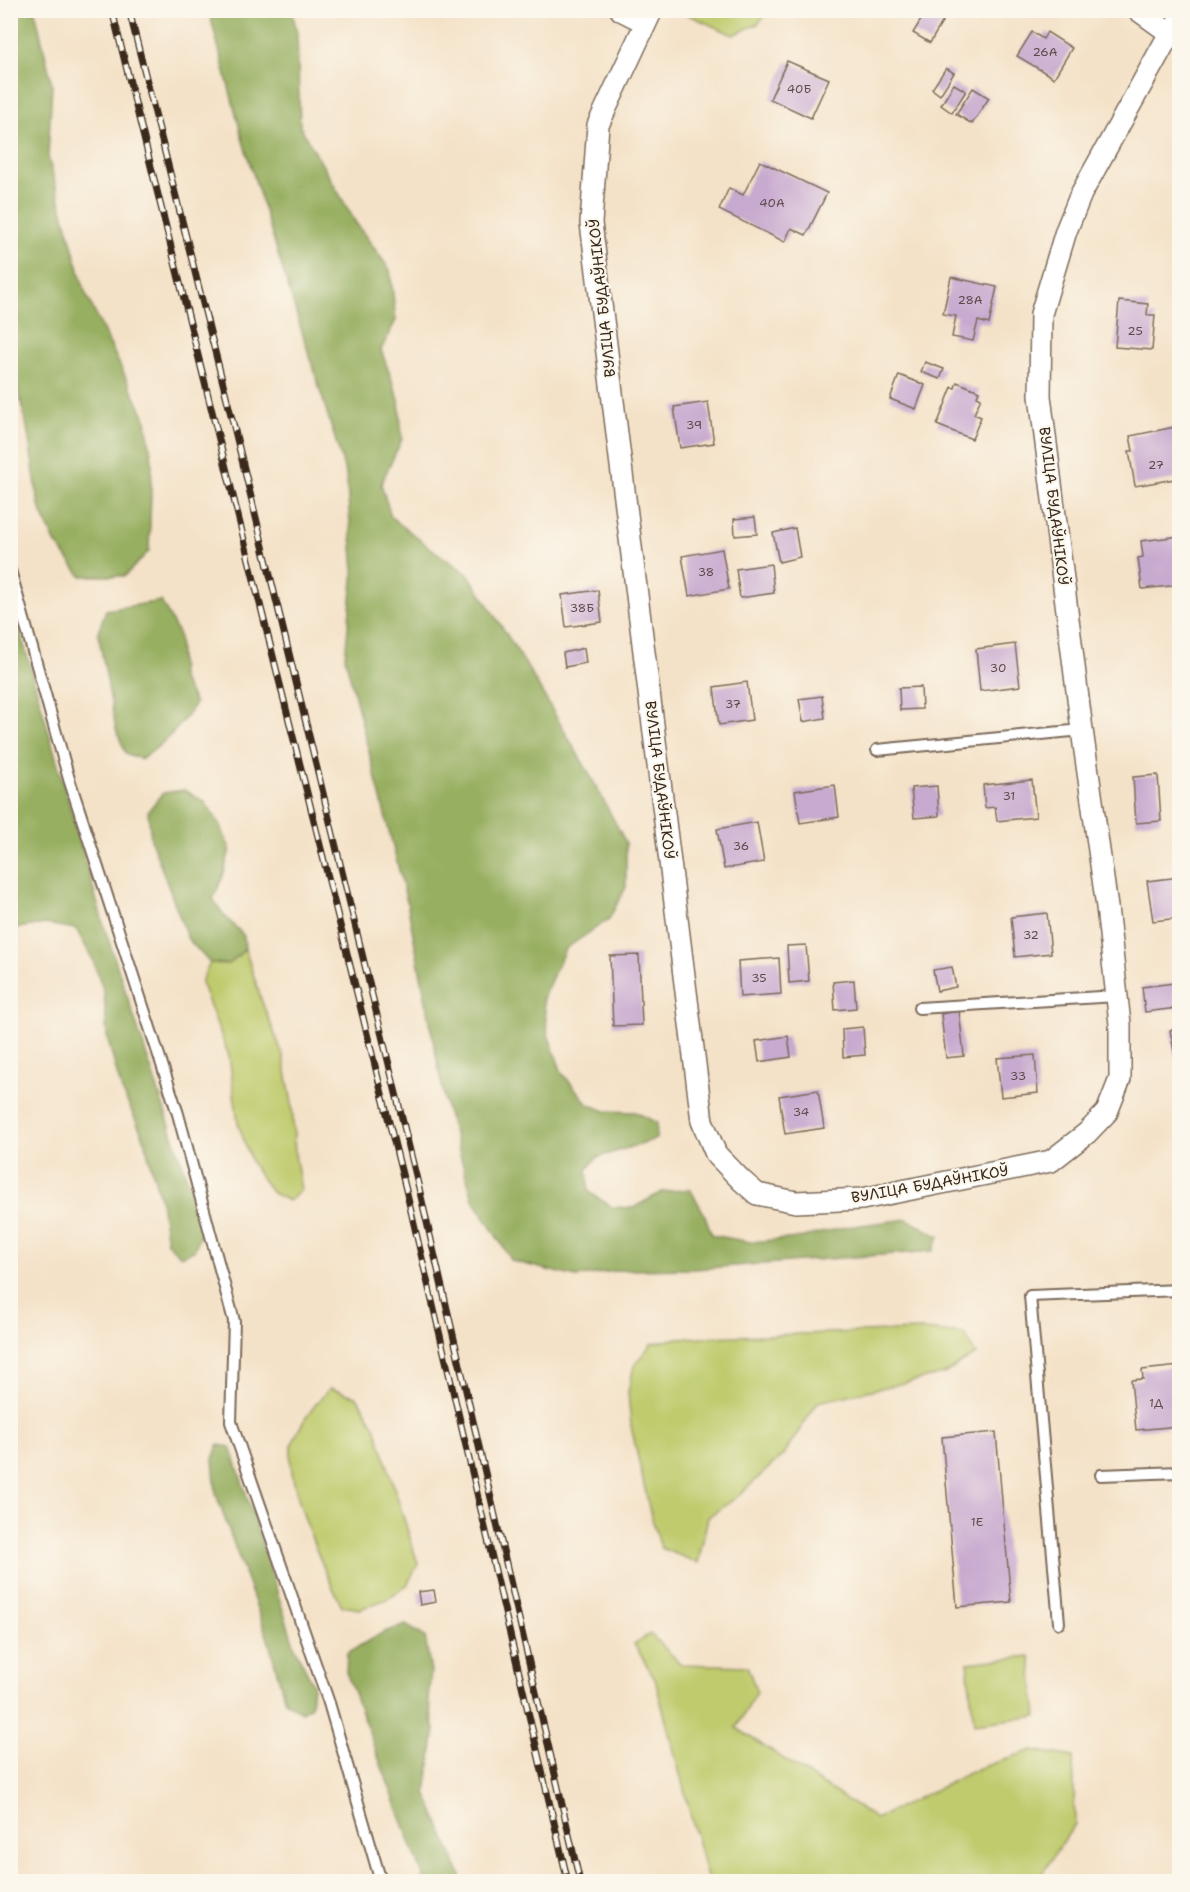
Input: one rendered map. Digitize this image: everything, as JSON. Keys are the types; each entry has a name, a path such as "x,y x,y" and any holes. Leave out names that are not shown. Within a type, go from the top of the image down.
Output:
{"street":[{"path":"621,10 648,16"},
{"name":"ВУЛІЦА БУДАЎНІКОЎ","path":"648,16 598,125 591,223 702,1121 716,1154 756,1194 796,1202 862,1199 1051,1161 1087,1134 1107,1112 1120,1079 1120,1024 1107,907 1040,396 1041,314 1066,231 1082,194 1174,26 1138,10"}],"lane":[{"path":"10,570 69,779 178,1114 234,1321 231,1422 329,1703 381,1881"},
{"path":"877,750 1082,730"},
{"path":"920,1008 1117,996"},
{"path":"1059,1623 1030,1296 1179,1290"},
{"path":"1101,1475 1179,1472"}],"green space":[{"path":"688,10 769,11 758,24 733,35 686,14"},
{"path":"10,11 35,11 52,84 48,157 85,292 146,420 152,461 149,551 125,576 81,576 55,542 39,506 27,427 11,361"},
{"path":"209,11 292,11 297,33 300,126 356,223 390,270 396,320 381,350 399,400 402,439 381,484 391,517 469,575 526,665 590,775 626,843 626,887 609,919 565,949 543,998 548,1034 562,1073 588,1104 605,1111 636,1112 657,1123 656,1139 596,1158 587,1170 589,1192 612,1207 633,1208 662,1192 690,1189 704,1213 712,1235 750,1242 799,1238 846,1227 907,1219 939,1236 933,1251 694,1269 622,1270 576,1277 512,1261 473,1199 446,1107 407,902 345,657 354,571 346,474 243,141"},
{"path":"10,596 103,923 203,1227 194,1251 181,1256 167,1243 161,1202 143,1136 121,1088 107,1037 104,992 92,958 76,929 45,924 11,929"},
{"path":"161,601 179,635 181,678 195,703 172,734 142,759 126,754 116,729 98,632 106,610"},
{"path":"184,790 205,802 219,823 230,849 223,876 213,899 223,914 244,936 245,949 229,964 210,963 188,939 151,840 148,811 163,793"},
{"path":"245,949 262,1002 283,1055 292,1104 295,1154 301,1190 289,1201 271,1192 252,1164 238,1123 229,1056 201,982 210,963 229,964"},
{"path":"922,1330 964,1334 976,1354 944,1374 818,1402 784,1454 736,1498 708,1517 698,1563 661,1548 650,1512 631,1426 628,1392 634,1366 651,1344 678,1338"},
{"path":"330,1388 357,1397 375,1426 418,1564 407,1585 387,1599 360,1609 342,1606 307,1526 293,1479 292,1445 303,1422"},
{"path":"218,1445 231,1447 295,1648 313,1684 311,1706 301,1712 285,1701 268,1639 216,1494 213,1459"},
{"path":"406,1625 425,1637 431,1672 428,1699 435,1730 426,1793 463,1881 425,1881 346,1672 347,1653 384,1632"},
{"path":"650,1634 681,1664 747,1666 757,1692 736,1728 876,1819 977,1769 1032,1750 1073,1757 1075,1824 1037,1881 708,1881 655,1679 634,1644"},
{"path":"1030,1656 1037,1716 974,1724 967,1663"}],"building":[{"path":"927,10 942,10 947,14 930,43 913,33"},
{"path":"1032,32 1043,39 1047,32 1072,48 1054,78 1017,56"},
{"path":"787,61 829,79 811,118 770,99"},
{"path":"946,68 954,73 940,95 932,89"},
{"path":"954,84 966,91 952,113 941,105"},
{"path":"973,88 989,98 972,124 956,114"},
{"path":"760,161 827,193 806,235 791,228 785,242 719,210 729,188 743,195"},
{"path":"951,277 997,287 989,324 978,321 973,341 952,337 956,316 943,314"},
{"path":"1119,301 1148,304 1147,315 1155,315 1152,350 1115,347"},
{"path":"925,362 944,369 940,379 921,372"},
{"path":"899,375 925,385 916,409 890,399"},
{"path":"957,382 979,391 977,396 981,398 974,414 981,417 972,439 937,425 952,387 955,388"},
{"path":"708,402 714,443 680,448 674,407"},
{"path":"1175,427 1180,453 1180,478 1135,486 1129,451 1133,451 1130,436"},
{"path":"755,517 757,534 735,536 734,519"},
{"path":"795,528 800,557 779,562 773,533"},
{"path":"1180,536 1180,585 1142,589 1138,558 1143,557 1141,541"},
{"path":"722,549 729,589 689,596 682,556"},
{"path":"771,564 774,593 740,598 736,569"},
{"path":"598,590 602,622 566,627 562,595"},
{"path":"1015,644 1020,686 980,691 976,649"},
{"path":"584,648 586,663 565,667 563,653"},
{"path":"747,682 752,720 719,725 714,687"},
{"path":"921,687 922,709 900,710 899,688"},
{"path":"822,696 825,718 803,722 799,699"},
{"path":"1158,775 1161,821 1136,823 1133,777"},
{"path":"1032,780 1036,817 997,821 995,807 985,808 983,785"},
{"path":"835,785 839,817 800,823 795,791"},
{"path":"937,786 939,816 914,818 911,788"},
{"path":"757,822 764,862 724,869 717,829"},
{"path":"1180,877 1180,918 1153,921 1147,881"},
{"path":"1047,913 1051,953 1015,957 1011,917"},
{"path":"806,945 809,981 789,983 787,946"},
{"path":"639,955 642,1025 613,1026 610,956"},
{"path":"779,958 781,994 740,997 738,961"},
{"path":"952,967 956,987 937,991 933,970"},
{"path":"854,980 856,1008 835,1010 833,982"},
{"path":"1174,983 1177,1008 1145,1012 1142,987"},
{"path":"959,1011 964,1056 946,1058 941,1014"},
{"path":"863,1027 865,1055 843,1057 842,1029"},
{"path":"1180,1028 1180,1067 1177,1068 1170,1030"},
{"path":"788,1036 791,1057 759,1062 756,1041"},
{"path":"1035,1055 1038,1093 1001,1097 997,1058"},
{"path":"818,1090 824,1128 785,1134 779,1096"},
{"path":"1180,1366 1180,1426 1136,1430 1131,1380 1143,1379 1142,1370"},
{"path":"996,1432 1011,1602 957,1607 942,1437"},
{"path":"434,1590 436,1602 420,1605 418,1592"}],"railway":[{"path":"112,10 406,1190 568,1882"},
{"path":"129,10 234,427 419,1188 580,1882"}]}
